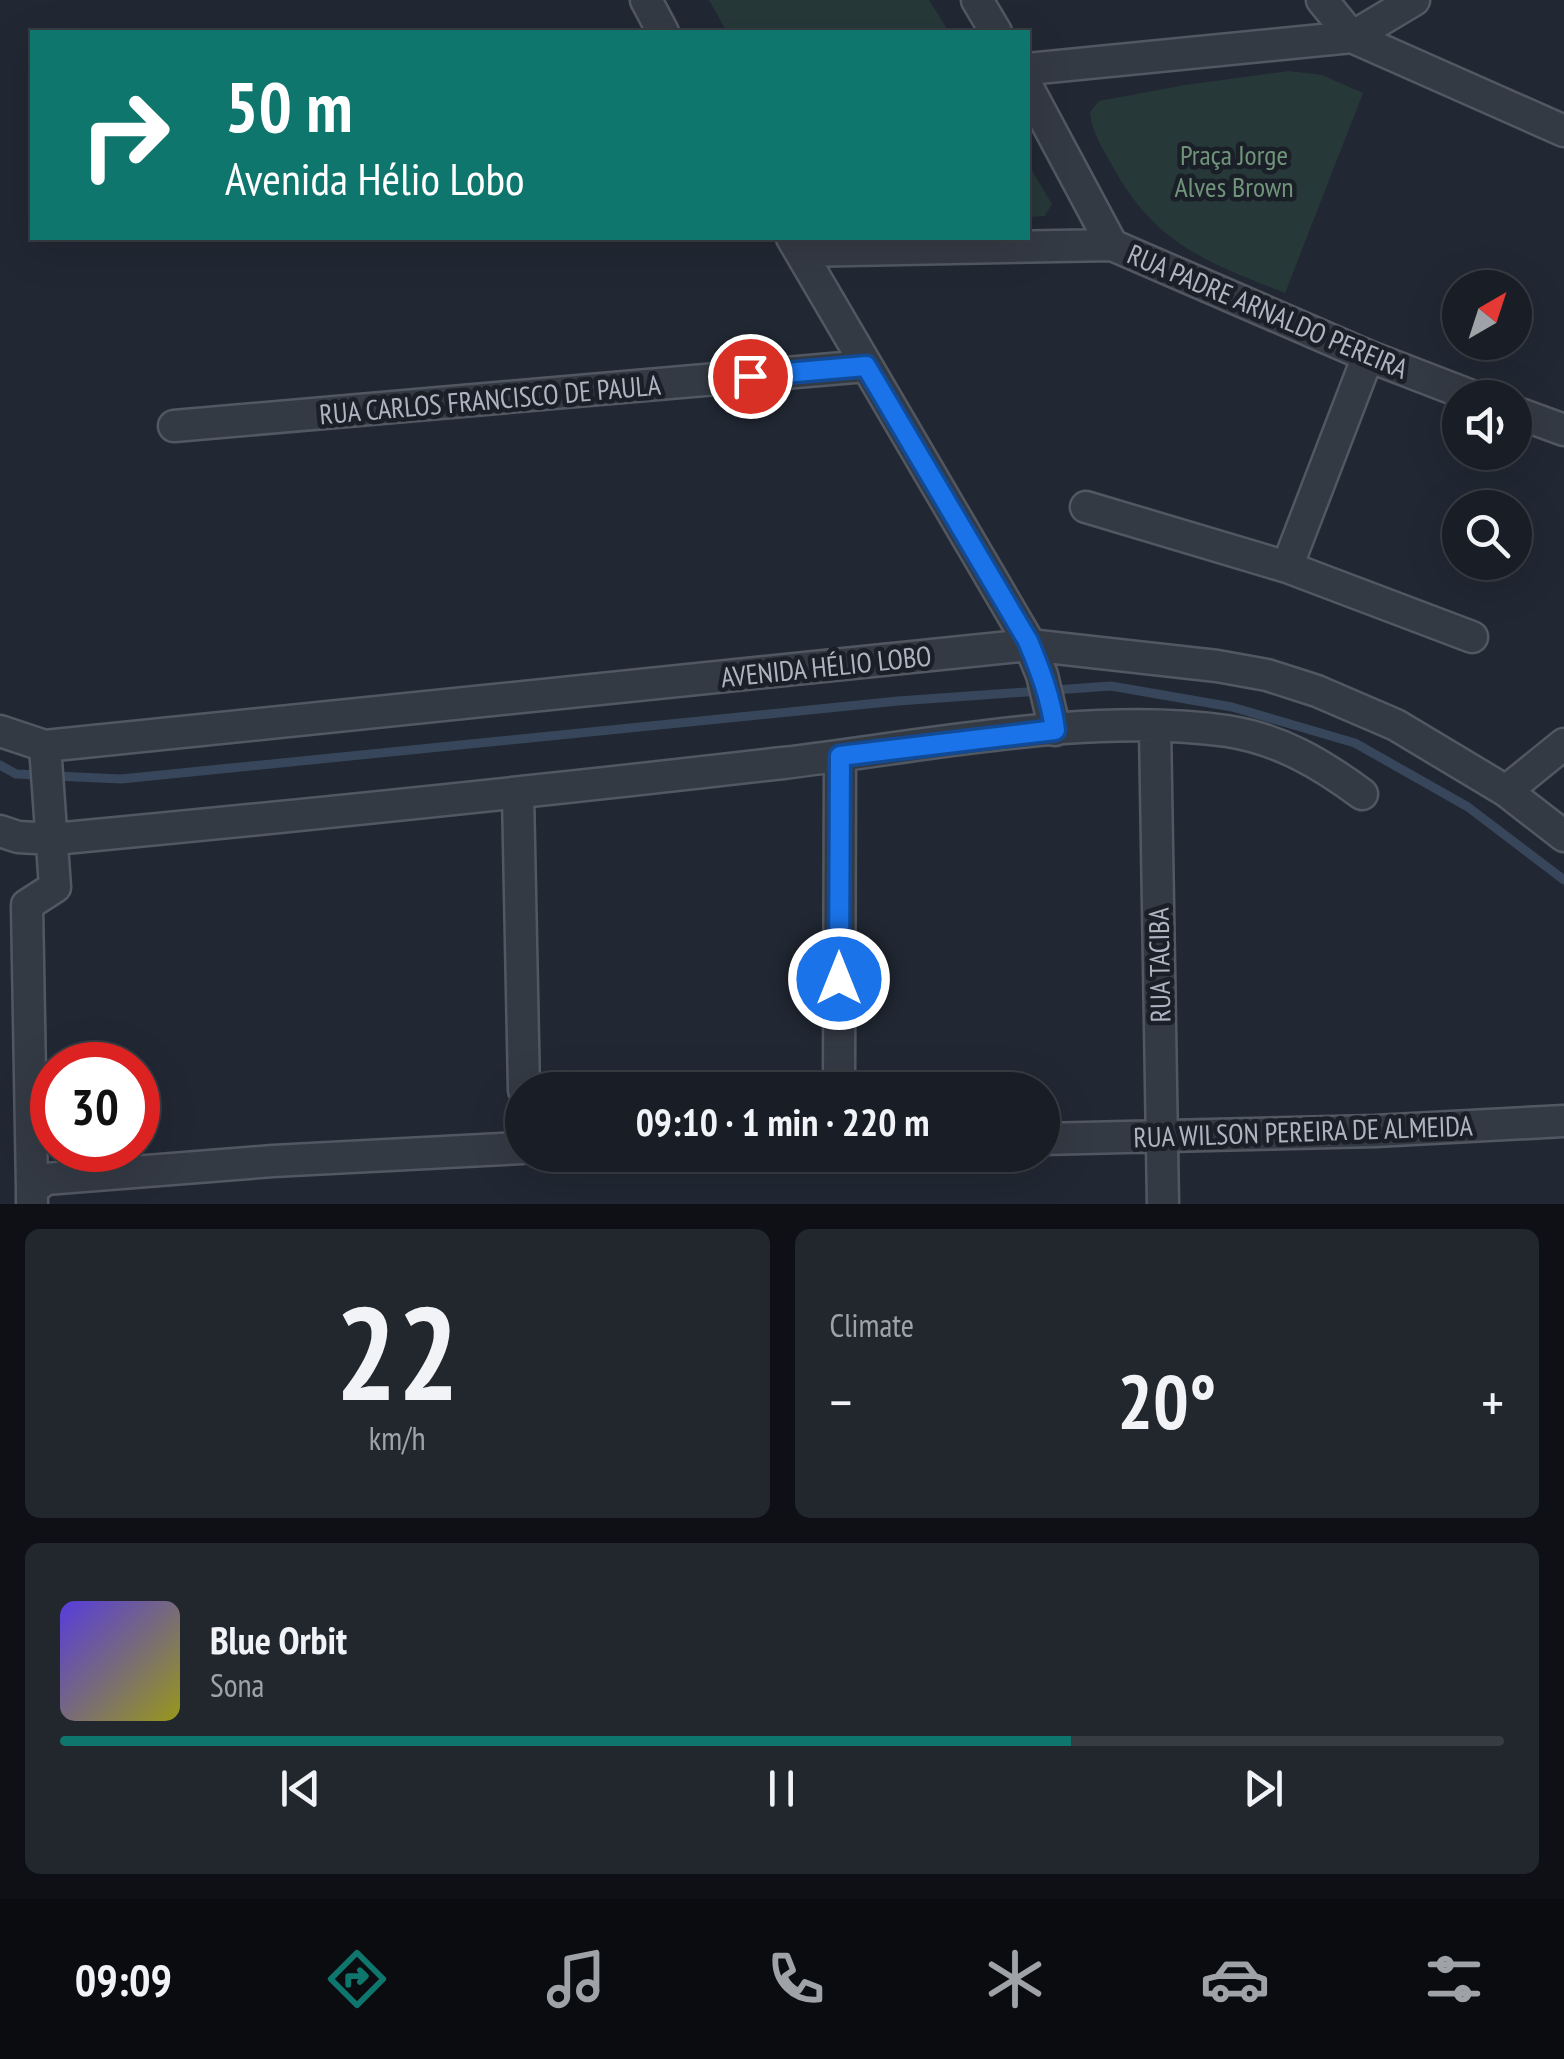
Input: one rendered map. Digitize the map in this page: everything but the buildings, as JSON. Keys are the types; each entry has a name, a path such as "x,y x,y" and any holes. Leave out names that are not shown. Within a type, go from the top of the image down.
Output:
{"street":[{"path":"646,0 663,30"},
{"path":"977,0 995,30"},
{"path":"1322,0 1352,37 1564,131"},
{"path":"1030,69 1352,37 1414,0"},
{"name":"RUA PADRE ARNALDO PEREIRA","path":"1030,92 1112,245 1442,385"},
{"path":"796,244 1112,245"},
{"path":"796,244 1030,644 1054,722"},
{"path":"1288,567 1368,356"},
{"name":"RUA CARLOS FRANCISCO DE PAULA","path":"174,426 866,366"},
{"path":"1532,418 1564,430"},
{"path":"1086,507 1288,567 1472,637"},
{"name":"AVENIDA HÉLIO LOBO","path":"0,732 46,755 1030,644 1162,658 1267,675 1317,691 1396,725 1506,791 1564,836"},
{"path":"0,831 18,837 53,829 518,794 840,756 1054,722 1227,731 1285,745 1324,765 1362,794"},
{"name":"RUA TACIBA","path":"1155,727 1163,1204"},
{"path":"1506,791 1564,744"},
{"path":"32,1196 27,905 55,887 46,755"},
{"path":"838,1072 840,756"},
{"path":"518,794 524,1072"},
{"name":"RUA WILSON PEREIRA DE ALMEIDA","path":"1060,1139 1564,1122"},
{"path":"32,1196 46,1179 273,1161 505,1149"}],"green space":[{"path":"709,0 929,0 948,30 726,30"},
{"name":"Praça Jorge Alves Brown","path":"1289,71 1322,75 1363,93 1285,293 1208,260 1166,233 1130,195 1096,135 1090,112 1099,101"},
{"path":"1030,167 1052,204 1045,216 1030,217"}],"waterway":[{"path":"55,776 121,779 898,701 1111,686 1232,707 1355,743 1468,807 1564,880"},
{"path":"0,765 16,774 39,775"}],"route":[{"path":"750,376 866,366 1028,641 1053,713 1055,730 840,756 839,979"}]}
